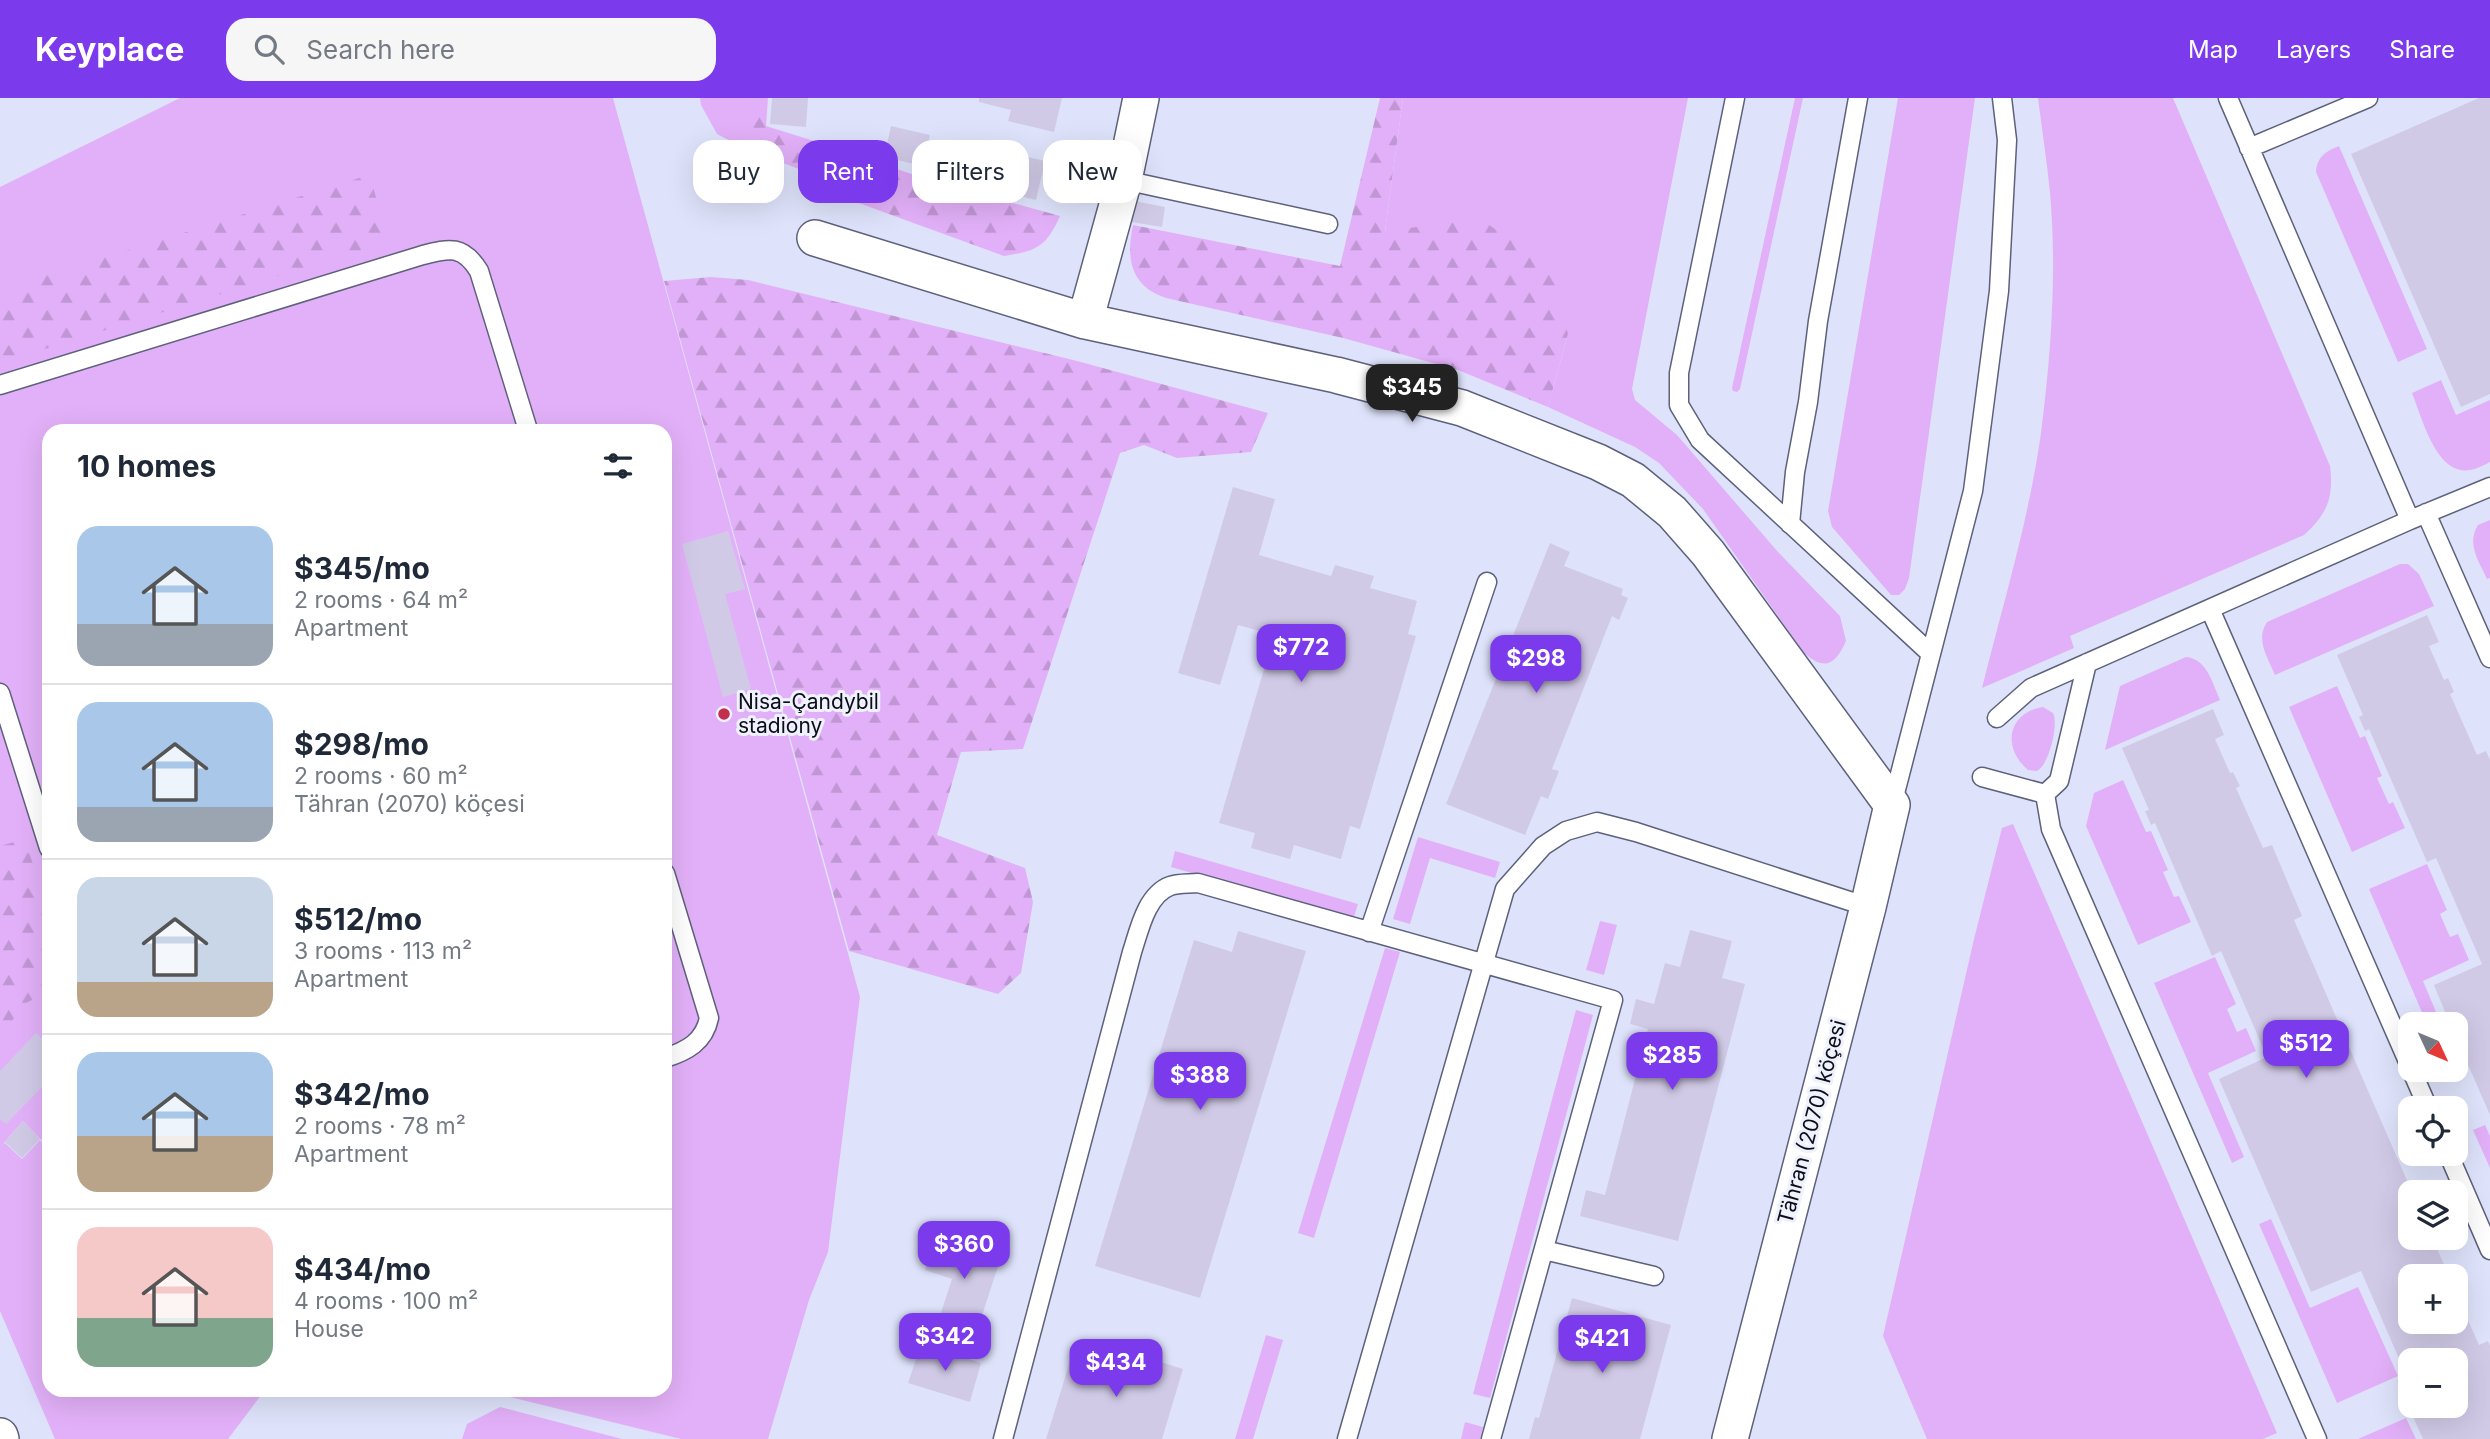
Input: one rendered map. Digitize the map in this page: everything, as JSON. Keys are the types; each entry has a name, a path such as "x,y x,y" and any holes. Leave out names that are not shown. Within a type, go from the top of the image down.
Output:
{"street":[{"path":"1132,140 1140,98"},
{"path":"1085,320 1118,203"},
{"path":"814,237 1085,320 1336,375 1462,408 1598,462 1633,480 1672,512 1709,554 1892,805"},
{"name":"Tähran (2070) köçesi","path":"1730,1439 1892,805"}],"lane":[{"path":"1735,98 1679,373 1679,405 1700,440 1931,654"},
{"path":"1790,524 1795,472 1808,402 1818,321 1858,98"},
{"path":"1892,805 1973,491 1999,291 2007,140 2002,98"},
{"path":"2228,98 2418,517 2490,658"},
{"path":"2249,148 2368,98"},
{"path":"1142,184 1328,225"},
{"path":"0,384 423,255 456,250 464,253 479,271 526,424"},
{"path":"1997,718 2031,688 2490,486"},
{"path":"1369,932 1487,582"},
{"path":"2210,608 2398,1040"},
{"path":"2045,794 2059,781 2087,663"},
{"path":"0,693 42,826"},
{"path":"1982,777 2045,794"},
{"path":"2045,794 2051,828 2317,1439"},
{"path":"1347,1439 1506,889 1543,846 1566,831 1597,822 1636,832 1868,907"},
{"path":"1003,1439 1132,952 1144,916 1155,898 1169,886 1198,883 1612,1000 1491,1439"},
{"path":"672,896 709,1018 706,1031 695,1045 672,1055"},
{"path":"2454,1166 2490,1250"},
{"path":"1544,1250 1654,1276"}],"green space":[{"name":"Nisa-Çandybil stadiony","path":"180,98 613,98 860,997 828,1252 809,1300 768,1439 681,1439 510,1397 672,1397 672,424 42,424 42,1141 23,1121 3,1144 22,1159 40,1140 42,1142 42,1397 260,1397 228,1439 55,1439 0,1311 0,187"},
{"path":"700,98 746,98 746,140 729,140 717,134"},
{"path":"746,98 768,98 766,126 811,140 798,140 798,169 784,163 784,140 746,140"},
{"path":"1380,98 1403,98 1385,231 1480,219 1522,247 1554,279 1568,334 1548,407 1458,370 1343,338 1166,298 1145,286 1133,269 1130,249 1133,225 1340,266"},
{"path":"1403,98 1688,98 1632,389 1635,400 1677,435 1778,552 1840,616 1846,641 1833,660 1828,663 1817,662 1803,652 1703,509 1659,463 1635,447 1548,407 1568,334 1385,231"},
{"path":"1795,98 1803,98 1740,389 1737,392 1732,388"},
{"path":"1898,98 1975,98 1909,578 1905,589 1899,595 1891,595 1832,527 1828,511"},
{"path":"2038,98 2173,98 2330,466 2331,487 2327,505 2304,535 2070,636 2074,648 1982,688 2030,497 2048,374 2053,283 2052,223"},
{"path":"2339,146 2427,349 2398,362 2316,172 2323,155"},
{"path":"898,169 912,174 912,203 1013,203 1060,216 1050,235 1039,246 1004,256 859,203 898,203"},
{"path":"369,175 390,241 0,363 0,290"},
{"path":"711,277 748,280 1077,361 1268,413 1251,452 1177,458 1144,445 1120,453 1023,749 961,752 937,835 1025,868 1033,902 1021,973 998,994 849,951 664,281"},
{"path":"2441,380 2456,415 2490,400 2490,462 2473,469 2458,469 2439,455 2412,393"},
{"path":"2490,520 2490,578 2487,579 2475,552 2473,539 2478,525"},
{"path":"2400,564 2408,564 2419,574 2434,606 2275,675 2262,642 2267,622"},
{"path":"2186,657 2204,667 2220,700 2105,750 2120,686"},
{"path":"2337,686 2360,738 2365,736 2382,776 2377,778 2389,804 2393,802 2405,828 2352,852 2289,707"},
{"path":"2043,707 2053,713 2055,718 2052,744 2041,767 2037,771 2028,770 2014,752 2012,732 2022,716"},
{"path":"2123,780 2146,832 2151,831 2168,870 2163,872 2174,897 2179,896 2191,922 2138,945 2086,826 2094,793"},
{"path":"2013,824 2277,1433 2263,1439 1927,1439 1883,1336 2002,828"},
{"path":"1418,837 1500,862 1495,878 1430,858 1410,924 1393,919"},
{"path":"25,839 42,892 42,995 22,1005 0,1041 0,846"},
{"path":"1175,851 1358,904 1353,920 1171,867"},
{"path":"2427,864 2447,910 2440,914 2450,937 2458,934 2469,960 2423,981 2436,1012 2422,1012 2369,889"},
{"path":"1600,921 1617,925 1604,975 1586,970"},
{"path":"1385,948 1400,952 1314,1238 1298,1233"},
{"path":"2215,957 2236,1004 2227,1009 2237,1032 2246,1028 2256,1051 2208,1073 2244,1157 2232,1163 2154,983"},
{"path":"1576,1010 1593,1015 1490,1398 1473,1394"},
{"path":"2485,1125 2490,1136 2490,1168 2473,1130"},
{"path":"2271,1219 2310,1308 2358,1287 2398,1376 2337,1403 2259,1224"},
{"path":"1266,1335 1283,1340 1253,1439 1235,1439"},
{"path":"500,1407 622,1439 462,1439 467,1424"},
{"path":"2406,1418 2416,1439 2358,1439"},
{"path":"1465,1422 1483,1427 1480,1439 1461,1439"}],"building":[{"path":"772,98 808,98 806,127 770,124"},
{"path":"979,98 1062,98 1054,132 1008,121 1011,110 979,102"},
{"path":"2479,98 2490,98 2490,394 2461,407 2351,154"},
{"path":"891,126 930,135 929,140 912,140 912,163 898,160 898,140 888,140"},
{"path":"1029,157 1043,161 1036,200 1029,198"},
{"path":"1134,203 1165,207 1162,227 1131,222"},
{"path":"1233,487 1275,499 1259,555 1331,576 1335,565 1374,576 1370,588 1417,601 1408,634 1416,636 1360,829 1350,826 1341,859 1294,845 1290,859 1251,848 1255,833 1219,823 1274,635 1238,625 1220,685 1178,673"},
{"path":"728,531 745,589 725,594 751,689 723,697 682,544"},
{"path":"1550,543 1570,552 1564,566 1623,589 1621,595 1628,598 1619,620 1612,616 1552,769 1559,771 1548,799 1541,796 1525,835 1446,804"},
{"path":"2427,615 2439,642 2429,646 2444,680 2448,678 2454,692 2450,694 2477,755 2486,751 2490,760 2490,1115 2468,1065 2468,1012 2445,1012 2434,985 2482,964 2436,858 2427,862 2369,729 2365,731 2359,717 2363,715 2337,655"},
{"path":"2213,709 2224,735 2215,739 2230,773 2233,772 2240,786 2236,788 2263,848 2272,845 2302,916 2294,920 2398,1160 2398,1166 2401,1166 2407,1180 2398,1180 2398,1250 2438,1250 2444,1264 2398,1264 2398,1334 2468,1334 2468,1320 2479,1345 2488,1341 2490,1439 2423,1439 2414,1418 2468,1418 2468,1348 2398,1348 2398,1356 2361,1271 2311,1292 2219,1079 2267,1057 2221,951 2212,956 2155,823 2151,825 2145,811 2149,810 2122,748"},
{"path":"1690,930 1732,941 1722,978 1745,984 1678,1241 1580,1216 1586,1190 1605,1195 1648,1029 1630,1024 1636,999 1654,1004 1665,963 1680,967"},
{"path":"1238,931 1306,951 1200,1298 1095,1266 1194,940 1232,952"},
{"path":"36,1033 42,1039 42,1087 6,1124 0,1119 0,1071"},
{"path":"23,1121 40,1139 22,1158 5,1142"},
{"path":"934,1240 1001,1257 977,1331 939,1319 952,1279 925,1270"},
{"path":"1572,1298 1671,1325 1640,1439 1529,1439 1535,1417 1539,1418"},
{"path":"921,1344 981,1363 970,1402 908,1383"},
{"path":"1115,1348 1183,1369 1162,1439 1046,1439 1071,1358 1109,1369"}],"place":[{"name":"Nisa-Çandybil stadiony","path":"724,714"}]}
